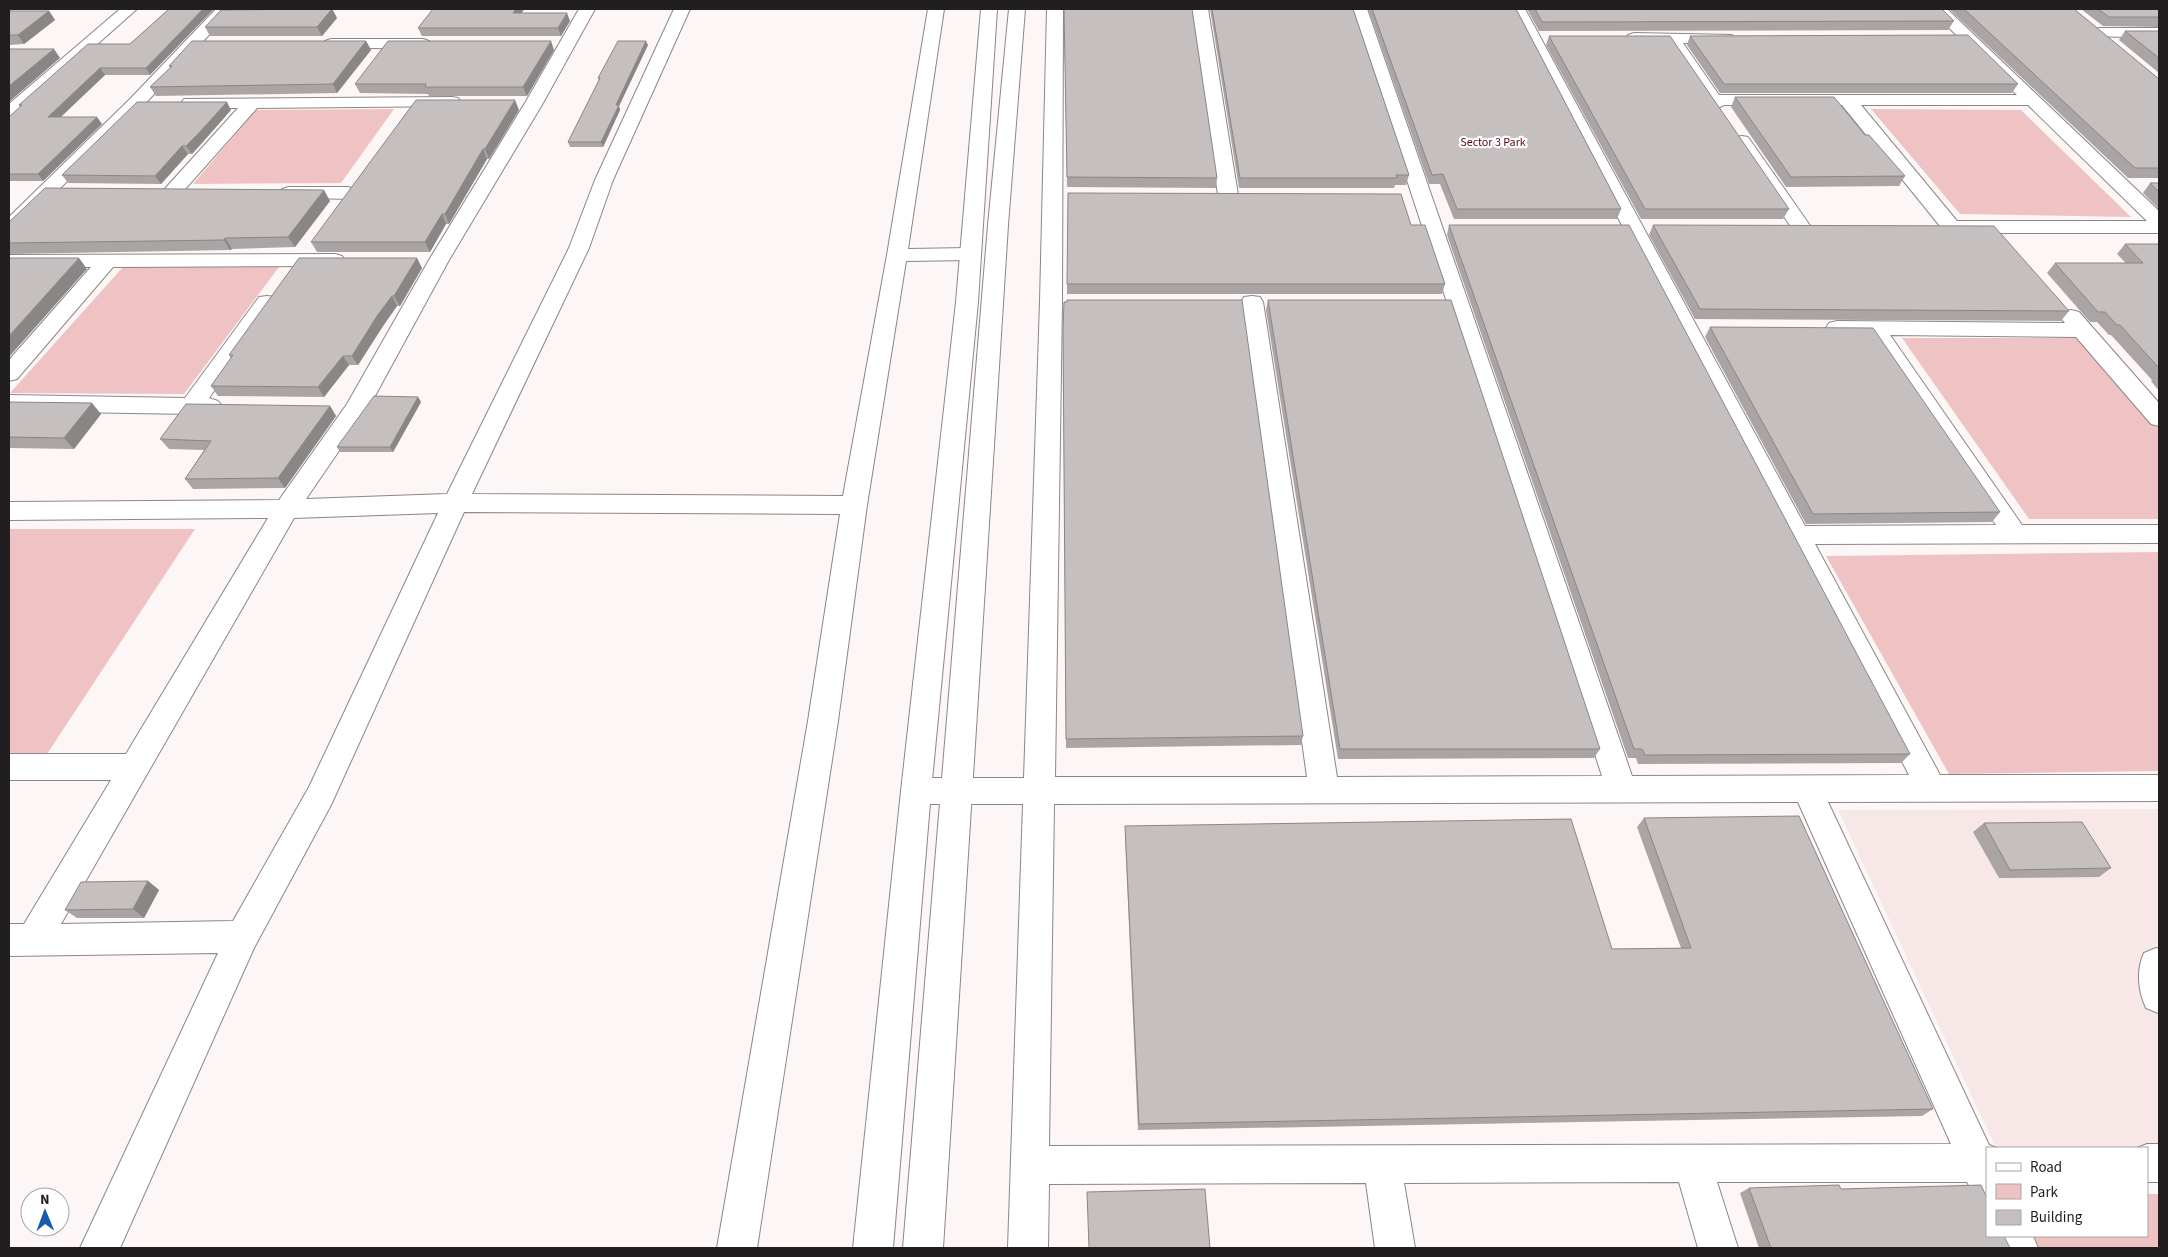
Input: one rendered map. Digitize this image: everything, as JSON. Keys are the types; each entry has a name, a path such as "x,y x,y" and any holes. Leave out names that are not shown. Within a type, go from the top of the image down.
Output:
{"street":[{"path":"9,113 129,9"},
{"path":"9,228 136,103 224,9"},
{"path":"21,940 136,766 286,508 357,407 429,260 559,43 587,9"},
{"path":"100,1248 242,937 320,796 455,503 579,248 604,180 682,9"},
{"path":"737,1248 821,730 854,505 897,255 936,9"},
{"path":"873,1248 916,791 967,302 969,254 989,9"},
{"path":"923,1248 998,225 1016,9"},
{"path":"1028,1248 1038,791 1061,302 1062,195 1055,9"},
{"path":"1200,9 1228,195"},
{"path":"1359,9 1413,196 1442,227 1448,302 1622,790"},
{"path":"1517,9 1542,38 1633,227 1697,328 1797,535 1932,789"},
{"path":"1938,9 2159,222"},
{"path":"2084,21 2122,52"},
{"path":"2099,33 2159,33"},
{"path":"1948,37 1968,37"},
{"path":"1616,38 1741,38"},
{"path":"1672,38 1726,120 1791,227 1821,227"},
{"path":"192,43 212,43"},
{"path":"319,44 435,44"},
{"path":"376,59 387,44"},
{"path":"53,51 80,51"},
{"path":"342,102 353,88"},
{"path":"1713,100 2033,100"},
{"path":"1847,100 1951,227"},
{"path":"172,192 252,102"},
{"path":"398,125 415,102"},
{"path":"175,103 465,102"},
{"path":"136,103 155,103"},
{"path":"270,193 353,186 331,216"},
{"path":"2122,186 2150,186"},
{"path":"47,191 76,191"},
{"path":"153,192 192,192"},
{"path":"1208,195 1247,195"},
{"path":"1931,227 2159,227"},
{"path":"1993,227 2012,249"},
{"path":"191,406 315,238"},
{"path":"897,255 969,254"},
{"path":"9,261 355,260"},
{"path":"9,374 107,261"},
{"path":"2057,301 2159,418"},
{"path":"1252,302 1324,791"},
{"path":"1815,328 2083,330"},
{"path":"1874,328 2015,534"},
{"path":"9,404 230,406"},
{"path":"327,407 357,407"},
{"path":"9,511 286,508 455,503 854,505"},
{"path":"1797,535 2159,534"},
{"path":"9,767 136,766"},
{"path":"916,791 2159,788"},
{"path":"1029,1165 1692,1164 1984,1169 1807,789"},
{"path":"21,940 242,937"},
{"path":"1692,1164 1718,1248"},
{"path":"1382,1165 1395,1248"}],"shaded area":[{"path":"2159,809 2159,1163 2148,1163 2148,1147 1996,1147 1838,810"}],"green space":[{"path":"394,109 341,183 193,184 256,110"},
{"path":"1871,109 2021,110 2131,217 1960,214"},
{"path":"123,267 279,267 184,394 10,393"},
{"path":"1902,338 2082,338 2159,428 2159,519 2029,519"},
{"path":"9,529 195,529 47,754 9,754"},
{"path":"2159,552 2159,771 1949,774 1826,556"},
{"path":"2148,1194 2159,1194 2159,1248 2039,1248 2034,1237 2148,1237"}],"building":[{"path":"169,9 203,9 146,68 100,68 48,117 97,117 38,174 9,174 9,117 22,105 19,105 88,44 130,44"},
{"path":"332,9 317,27 205,27 221,10"},
{"path":"433,9 516,9 513,13 567,13 558,28 418,28"},
{"path":"1064,9 1192,9 1217,178 1067,177"},
{"path":"1212,9 1353,9 1409,175 1396,175 1397,178 1240,178"},
{"name":"Sector 3 Park","path":"1372,9 1516,9 1621,209 1457,209 1443,174 1432,175"},
{"path":"1535,9 1942,9 1954,21 1542,22"},
{"path":"1964,9 2074,9 2159,79 2159,168 2135,168"},
{"path":"2098,9 2159,9 2159,17 2109,17"},
{"path":"9,11 49,11 18,35 9,35"},
{"path":"2125,31 2159,31 2159,58"},
{"path":"1968,35 2018,84 1724,84 1690,36"},
{"path":"1549,36 1670,36 1789,209 1645,209"},
{"path":"192,41 366,41 333,84 150,87 172,66 169,66"},
{"path":"388,41 551,41 523,87 425,87 426,84 355,84"},
{"path":"618,41 646,41 601,142 568,142 600,78 598,78"},
{"path":"9,49 54,49 9,86"},
{"path":"1735,97 1834,97 1865,135 1869,135 1905,176 1791,177"},
{"path":"416,100 515,100 485,149 483,149 445,214 442,214 425,242 311,242"},
{"path":"137,102 227,102 186,146 182,146 155,176 62,175"},
{"path":"2150,183 2159,183 2159,192"},
{"path":"45,188 324,190 288,237 225,238 224,240 9,243 9,222"},
{"path":"1068,193 1401,194 1411,225 1425,225 1445,284 1067,284"},
{"path":"1449,225 1629,225 1910,754 1645,755 1642,749 1634,749"},
{"path":"1653,225 1994,226 2069,311 1700,309"},
{"path":"2125,244 2159,244 2159,368 2120,325 2117,325 2105,312 2098,312 2055,263 2143,263"},
{"path":"9,258 79,258 9,336"},
{"path":"299,258 417,258 394,296 392,296 377,316 352,356 343,356 318,387 211,386 233,355 229,355"},
{"path":"1067,300 1242,300 1303,736 1066,739 1063,329 1064,302 1067,302"},
{"path":"1268,300 1451,300 1600,749 1340,749"},
{"path":"1710,327 1873,328 2000,512 1813,514"},
{"path":"374,396 418,397 390,447 337,447"},
{"path":"9,402 92,403 64,438 9,437"},
{"path":"186,404 330,406 278,478 185,479 211,441 160,439"},
{"path":"1799,816 1933,1109 1139,1124 1125,826 1571,819 1612,949 1691,948 1644,818"},
{"path":"2082,822 2111,868 2010,870 1984,823"},
{"path":"148,881 133,909 65,910 81,882"},
{"path":"1839,1185 1841,1189 1981,1185 1986,1196 1986,1237 2004,1237 2010,1248 1771,1248 1749,1188"},
{"path":"1205,1189 1210,1248 1089,1248 1087,1192"}]}
